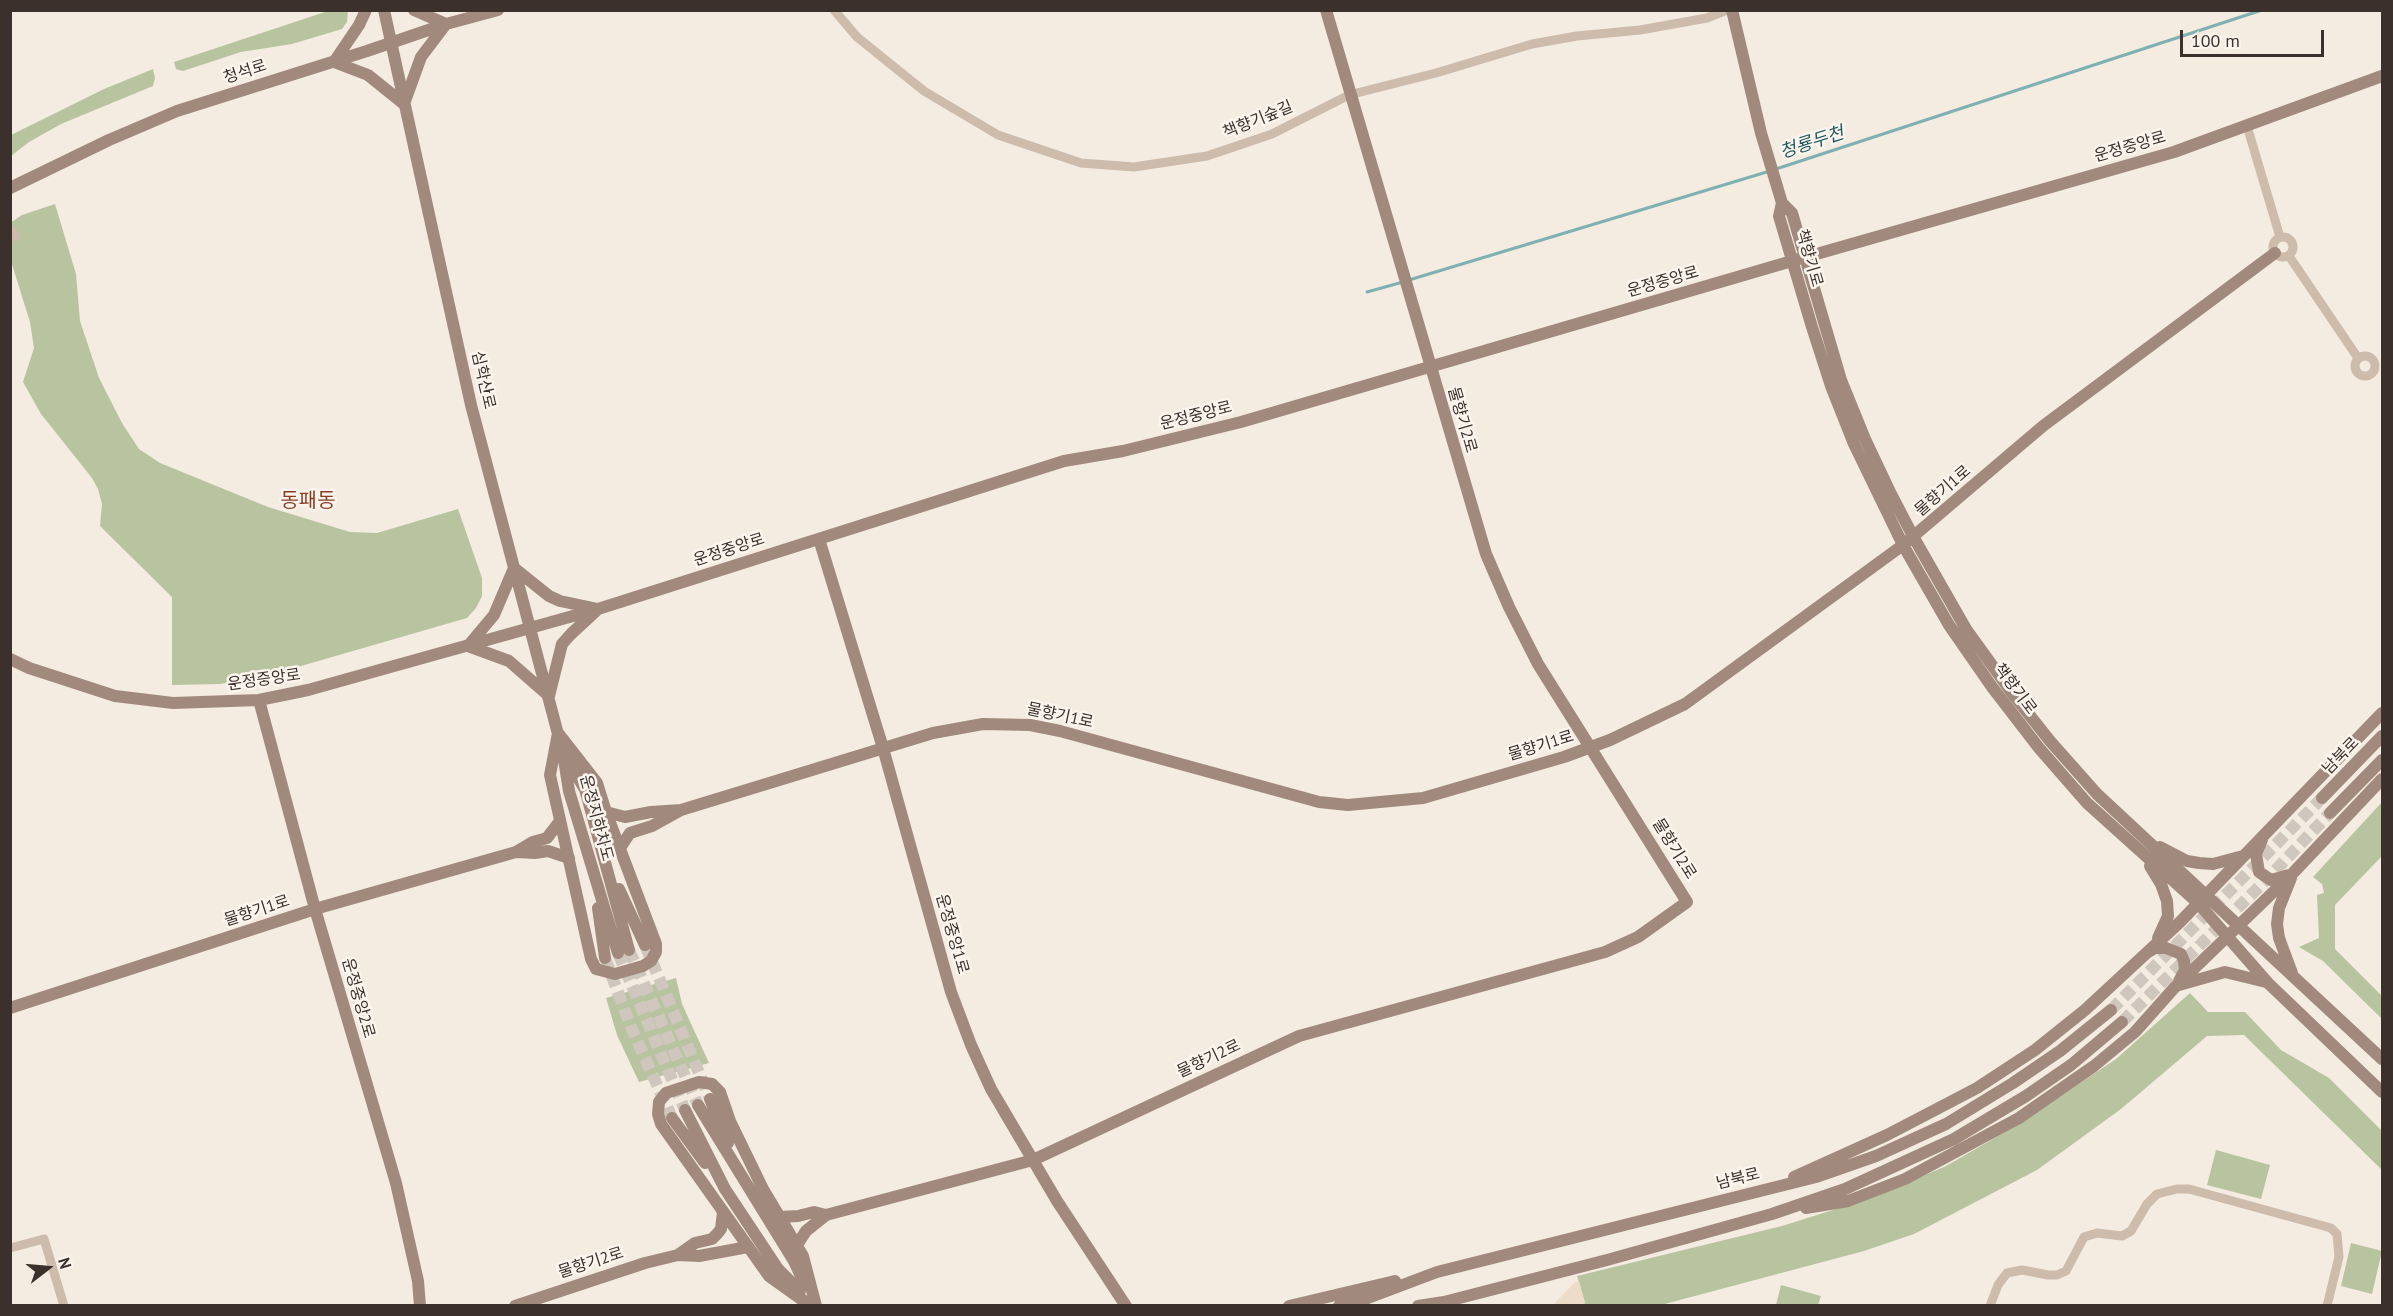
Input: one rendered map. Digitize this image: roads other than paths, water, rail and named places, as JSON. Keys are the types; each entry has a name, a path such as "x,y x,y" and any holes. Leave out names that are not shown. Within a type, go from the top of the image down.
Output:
{"street":[{"path":"366,10 359,25 334,62 368,75 404,104 421,57 446,24 414,10"},
{"name":"심학산로","path":"384,10 471,405 563,753"},
{"name":"청석로","path":"10,188 109,140 177,111 446,24 498,10"},
{"name":"책향기숲길","path":"834,10 857,37 924,91 998,135 1081,163 1134,167 1206,156 1272,134 1349,95 1436,73 1532,44 1577,36 1640,30 1707,18 1730,10"},
{"path":"1326,10 1349,95"},
{"name":"책향기로","path":"1730,10 1761,133 1782,202 1779,216 1798,259 1812,327 1846,425 1909,542 1949,625 2019,722 2087,802 2141,852 2238,926 2382,1059"},
{"name":"운정중앙로","path":"10,659 30,668 115,696 173,703 259,700 308,690 598,609 1064,461 1122,451 1242,422 2163,155 2382,76"},
{"name":"물향기2로","path":"826,1215 1033,1160 1299,1036 1605,952 1638,937 1688,902 1538,664 1490,564 1471,510 1418,322 1349,95"},
{"path":"2247,126 2280,237"},
{"path":"10,227 16,237"},
{"path":"2280,237 2286,237 2292,241 2294,248 2289,256 2282,258 2275,253 2273,245 2280,237"},
{"name":"물향기1로","path":"681,810 883,748 958,727 983,724 1030,725 1060,731 1319,802 1348,805 1423,798 1591,747 1685,704 1909,542 2043,426 2275,253"},
{"path":"2289,256 2358,358"},
{"name":"운정중앙1로","path":"819,539 883,748 951,992 971,1045 991,1089 1057,1201 1126,1305"},
{"name":"책향기로","path":"1909,542 1966,629 2050,741 2097,794 2147,840 2202,899 2228,936 2268,983 2382,1092"},
{"path":"514,568 549,596 560,601 598,609 562,645 549,696 509,661 468,646 494,615 514,568"},
{"name":"운정중앙2로","path":"259,700 315,909 396,1184 418,1281 420,1305"},
{"path":"1767,1189 1887,1135 1977,1088 2035,1050 2085,1010 2202,899 2382,713"},
{"path":"558,733 597,783 656,944 656,952 651,961 643,966 615,974 596,969 591,959 550,775 558,733"},
{"name":"남북로","path":"2322,798 2382,736"},
{"name":"운정지하차도","path":"563,753 585,789 603,856 624,951 594,874 569,791 563,753"},
{"name":"남북로","path":"2330,813 2382,760"},
{"path":"1772,1214 1848,1201 1905,1179 2019,1118 2102,1060 2135,1032 2175,987 2293,873 2382,779"},
{"path":"606,812 625,817 681,810"},
{"path":"620,848 630,833 652,826 681,810"},
{"path":"516,852 533,842 547,838 560,821"},
{"path":"2264,835 2256,854 2259,872 2271,880 2293,873"},
{"path":"2147,840 2187,861 2199,863 2213,864 2244,855"},
{"path":"516,852 535,853 548,850 569,858"},
{"name":"물향기1로","path":"10,1008 315,909 516,852"},
{"path":"2141,852 2161,884 2167,901 2168,916 2155,943"},
{"path":"603,856 645,945"},
{"path":"2292,974 2279,938 2277,924 2279,908 2293,873"},
{"path":"594,874 604,958"},
{"path":"2144,954 2155,948 2166,948 2181,954 2185,970 2175,987"},
{"path":"2175,987 2225,972 2268,983"},
{"name":"남북로","path":"1339,1305 1368,1298 1437,1272 1816,1177 1876,1156 1946,1124 2060,1051 2111,1010"},
{"path":"1418,1305 1439,1304 1607,1260 1772,1214 1845,1189 1954,1139 2026,1096 2071,1065 2122,1022"},
{"path":"699,1082 712,1084 720,1092 730,1121 762,1189 803,1256 814,1305 769,1276 661,1124 658,1114 659,1102 666,1093 699,1082"},
{"path":"710,1099 745,1183"},
{"path":"698,1104 794,1261 814,1305"},
{"path":"685,1110 725,1189"},
{"path":"672,1118 725,1189 778,1269 814,1305"},
{"path":"1990,1305 1998,1285 2007,1273 2022,1270 2057,1275 2066,1270 2071,1263 2078,1244 2084,1237 2097,1233 2122,1236 2131,1231 2147,1204 2157,1194 2167,1190 2183,1189 2331,1228 2337,1234 2339,1257 2327,1305"},
{"path":"678,1255 695,1243 712,1239 721,1229 723,1212"},
{"path":"780,1217 814,1212 826,1215"},
{"path":"797,1245 806,1231 826,1215"},
{"path":"10,1248 44,1239 64,1305"},
{"path":"678,1255 699,1256 748,1247"},
{"name":"물향기2로","path":"515,1305 645,1263 678,1255"},
{"path":"1289,1305 1437,1272"}],"waterway":[{"name":"청룡두천","path":"1776,169 2262,10"},
{"name":"청룡두천","path":"1409,280 1770,171"},
{"name":"청룡두천","path":"1367,292 1403,282"}],"tunnel":[{"path":"2111,1010 2322,798"},
{"path":"2122,1022 2267,879 2330,813"},
{"path":"645,945 710,1099"},
{"path":"629,950 698,1105"},
{"path":"618,953 685,1110"},
{"path":"605,958 631,1027 672,1118"}],"district":[{"name":"동패동","path":"308,501"}]}
